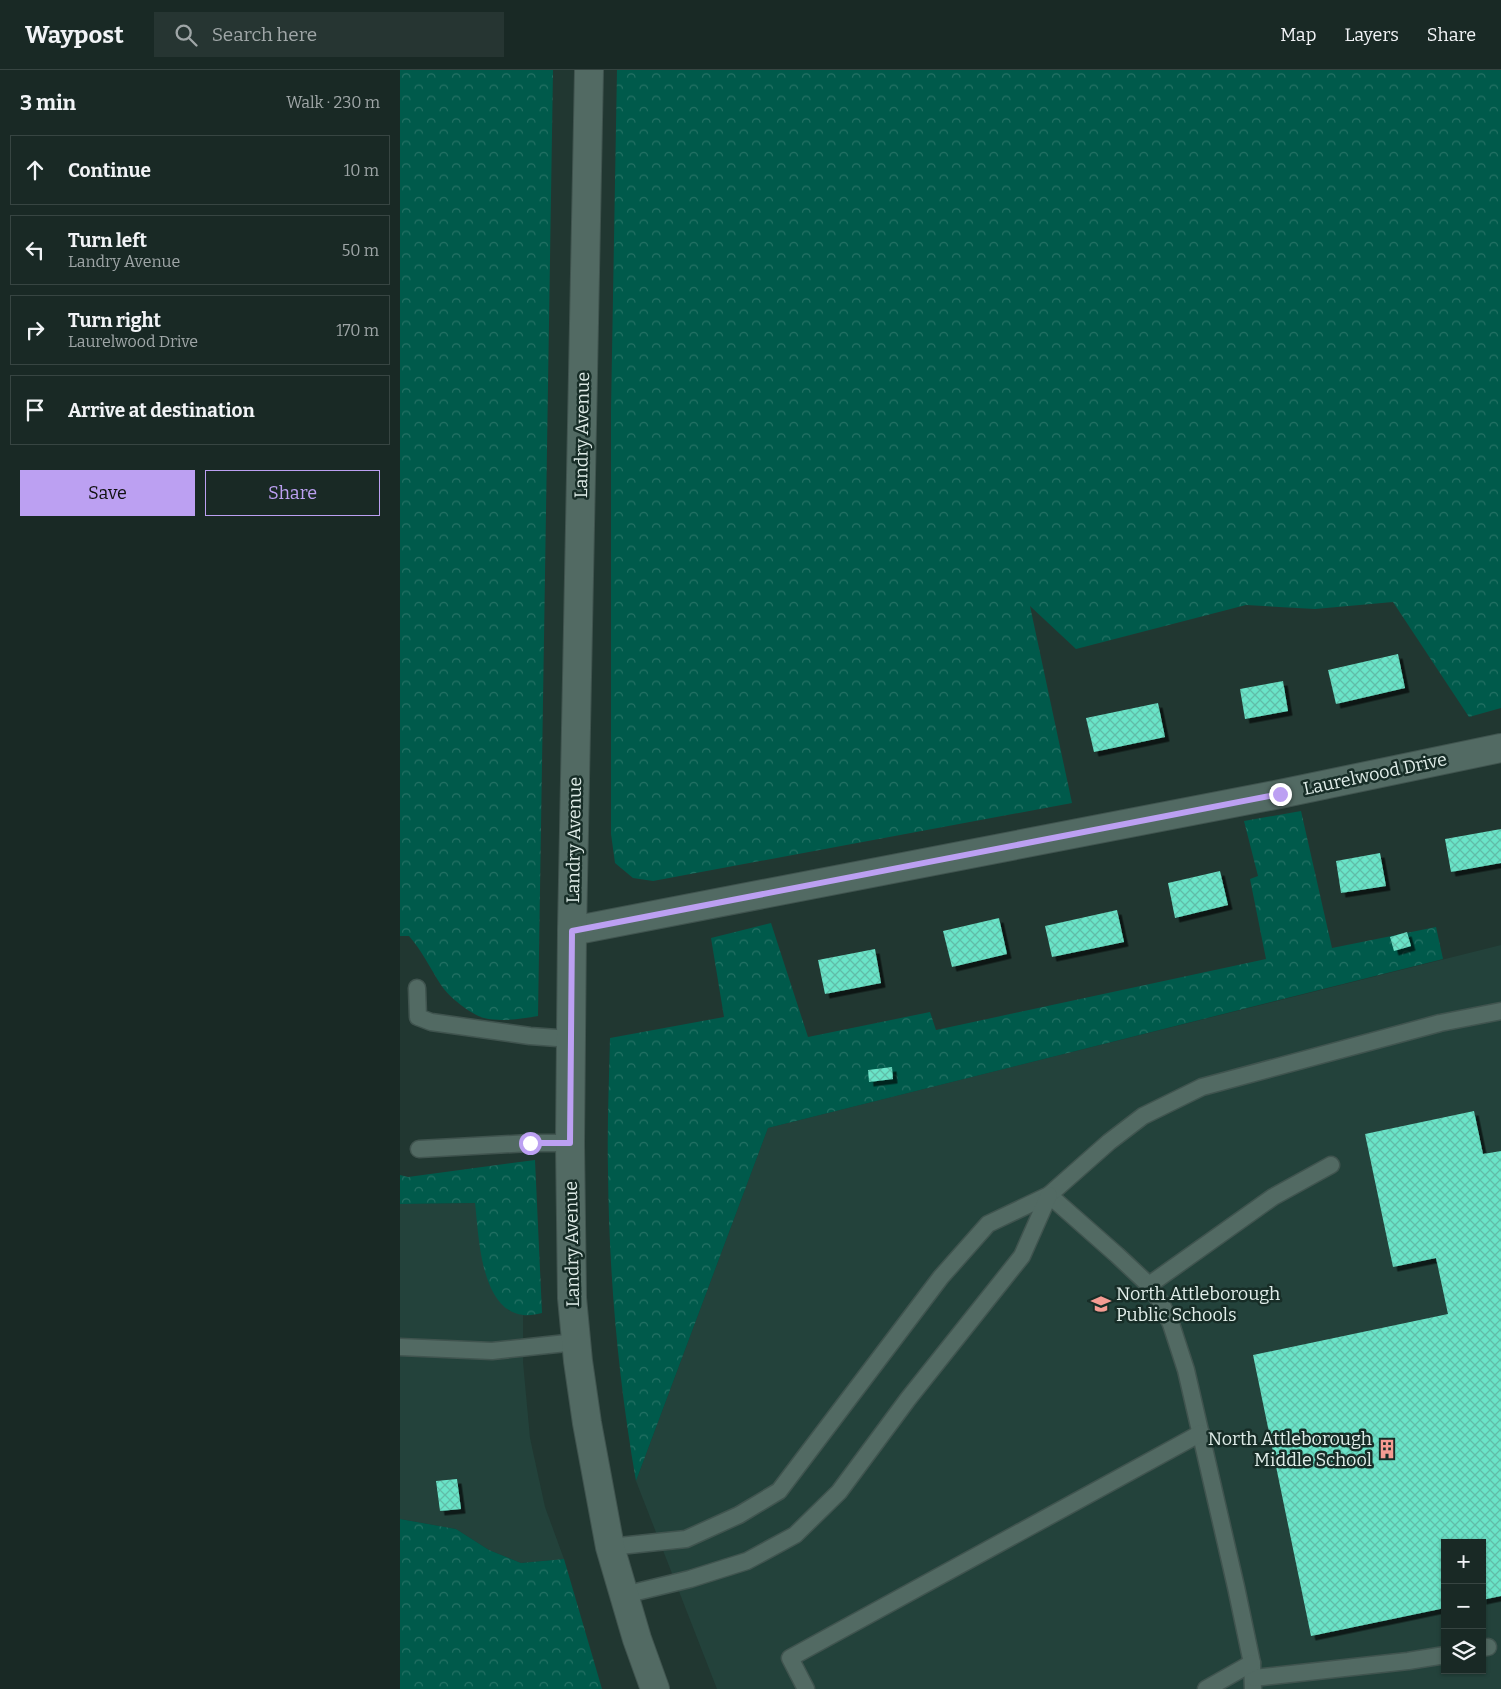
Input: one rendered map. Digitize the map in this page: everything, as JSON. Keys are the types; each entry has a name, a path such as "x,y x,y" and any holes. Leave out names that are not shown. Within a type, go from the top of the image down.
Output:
{"street":[{"name":"Landry Avenue","path":"589,70 572,931 571,1278 576,1342 587,1423 610,1547 637,1639 655,1689"},
{"name":"Laurelwood Drive","path":"572,931 1270,796 1501,748"}],"lane":[{"path":"416,988 418,1017 431,1022 530,1036 571,1039"},
{"path":"610,1547 686,1539 739,1515 779,1490 941,1277 988,1224 1049,1195 1109,1142 1143,1116 1202,1087 1440,1023 1501,1011"},
{"path":"420,1149 530,1143 570,1143"},
{"path":"1149,1286 1273,1197 1331,1165"},
{"path":"1049,1195 1149,1286 1167,1313 1177,1339 1201,1432 1253,1677"},
{"path":"624,1595 690,1579 747,1561 796,1536 839,1492 908,1399 1022,1256 1049,1195"},
{"path":"400,1347 492,1351 576,1342"},
{"path":"806,1689 790,1658 1201,1432"},
{"path":"1206,1689 1253,1677 1408,1661 1441,1656"}],"shaded area":[{"name":"North Attleborough Public Schools","path":"1501,945 1501,1689 717,1689 636,1481 768,1128"},
{"path":"475,1203 508,1310 523,1315 523,1362 530,1438 545,1507 564,1559 521,1563 489,1550 456,1529 400,1519 400,1204"}],"green space":[{"path":"400,70 553,70 538,1016 525,1018 504,1020 484,1018 466,1009 445,990 409,936 400,936"},
{"path":"617,70 1501,70 1501,708 1469,717 1393,602 1315,609 1246,605 1076,649 1030,606 1072,803 653,881 633,878 615,863 611,834 611,410"},
{"path":"1301,811 1332,948 1436,927 1443,959 768,1128 636,1481 619,1365 610,1249 608,1121 610,1038 724,1017 711,938 771,923 808,1037 930,1012 936,1030 1266,959 1250,879 1258,876 1244,821"},
{"path":"535,1160 542,1313 523,1315 509,1310 498,1300 490,1286 484,1269 475,1203 400,1204 400,1175 408,1177"},
{"path":"400,1519 456,1529 489,1550 521,1563 564,1559 602,1689 400,1689"}],"building":[{"path":"1398,654 1405,688 1336,704 1328,670"},
{"path":"1283,681 1288,711 1245,719 1240,689"},
{"path":"1158,703 1165,737 1094,752 1086,718"},
{"path":"1501,829 1501,863 1451,872 1445,839"},
{"path":"1380,853 1386,886 1341,893 1336,861"},
{"path":"1220,871 1228,905 1175,918 1168,883"},
{"path":"1117,910 1124,942 1052,957 1045,926"},
{"path":"999,918 1007,954 952,967 943,931"},
{"path":"1407,932 1411,946 1394,951 1390,937"},
{"path":"875,949 881,983 825,994 818,960"},
{"path":"892,1067 893,1079 869,1082 868,1070"},
{"name":"North Attleborough Middle School","path":"1474,1111 1483,1154 1501,1151 1501,1596 1486,1599 1486,1539 1441,1539 1441,1609 1311,1636 1253,1355 1448,1314 1436,1258 1393,1267 1365,1134"},
{"path":"457,1479 461,1509 440,1511 436,1481"}],"place":[{"name":"North Attleborough Public Schools","path":"1101,1304"},
{"name":"North Attleborough Middle School","path":"1387,1449"}],"route":[{"path":"530,1143 570,1143 572,931 1280,794"}]}
